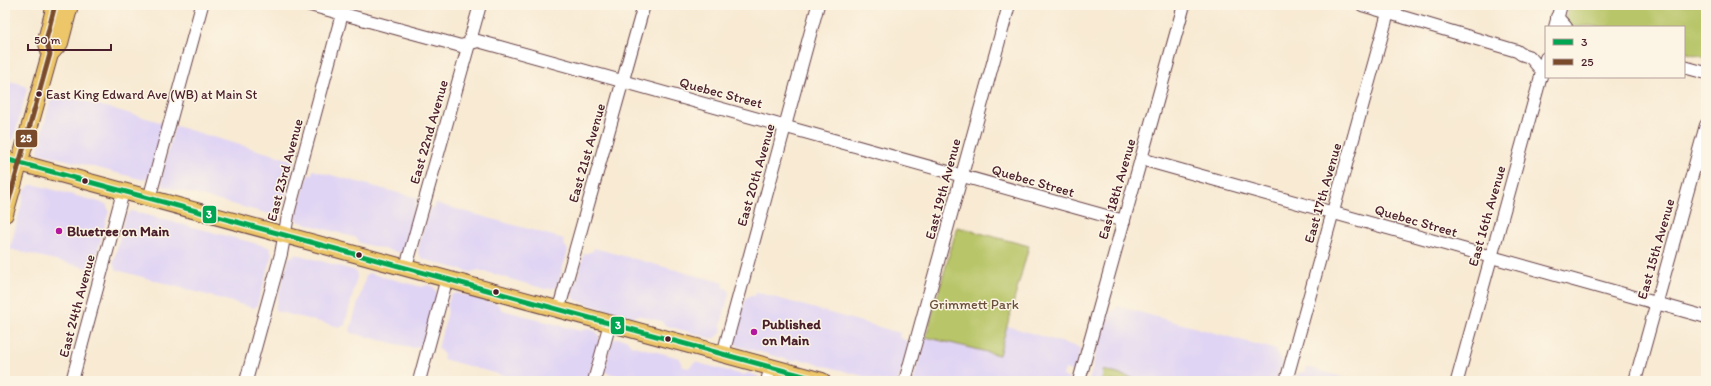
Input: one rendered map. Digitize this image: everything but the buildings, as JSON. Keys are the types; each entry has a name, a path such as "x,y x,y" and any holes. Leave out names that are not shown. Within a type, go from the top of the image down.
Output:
{"main road":[{"path":"50,54 46,40 55,5"},
{"path":"5,214 12,161 50,54 60,43 70,5"},
{"path":"12,161 559,308 722,354 769,374 822,381"}],"street":[{"path":"149,199 202,5"},
{"name":"Quebec Street","path":"310,5 458,46 478,41 1124,221"},
{"name":"East 22nd Avenue","path":"406,267 480,5"},
{"name":"East 21st Avenue","path":"559,308 644,5"},
{"name":"East 20th Avenue","path":"722,354 786,126 818,5"},
{"name":"East 19th Avenue","path":"905,381 1009,5"},
{"name":"East 18th Avenue","path":"1079,381 1184,5"},
{"path":"1556,22 1561,5"},
{"path":"1370,6 1388,13 1517,51 1530,57 1542,71"},
{"name":"East 17th Avenue","path":"1286,381 1388,13"},
{"name":"East 23rd Avenue","path":"246,381 281,254 291,203 342,14"},
{"name":"East 16th Avenue","path":"1457,381 1545,61"},
{"path":"1685,66 1706,73"},
{"name":"East 15th Avenue","path":"1634,381 1706,125"},
{"name":"Quebec Street","path":"1141,158 1706,317"},
{"name":"East 24th Avenue","path":"72,381 123,192"},
{"path":"419,381 447,278"},
{"path":"594,381 610,323"}],"shaded area":[{"path":"5,80 22,84 27,88 14,138 7,143 5,143"},
{"path":"55,93 164,123 149,177 144,180 40,153 38,151 38,147 52,95"},
{"path":"176,126 295,161 279,214 274,215 163,186 161,179 174,128"},
{"path":"313,170 417,198 417,205 404,250 401,252 396,252 360,243 357,238 297,221 296,216 308,175 312,174"},
{"name":"Bluetree on Main","path":"30,185 36,185 106,204 109,211 93,267 87,268 10,249 25,191"},
{"path":"435,203 564,239 563,243 568,250 557,287 545,289 479,270 470,272 423,259 419,255 418,250 429,209 435,207"},
{"path":"131,211 269,247 272,254 257,306 254,308 117,270 113,264 125,217"},
{"path":"594,248 724,283 723,287 728,289 729,293 721,325 721,333 715,338 710,338 665,325 661,321 638,315 633,317 577,301 572,296 572,287 577,281 584,254 593,251"},
{"path":"296,254 356,271 357,277 345,325 340,327 276,311 275,308 289,258"},
{"path":"368,273 422,287 427,285 432,286 436,290 437,298 433,304 422,345 414,348 352,333 350,330"},
{"path":"756,292 900,333 899,337 909,342 899,378 897,381 881,381 799,359 793,361 738,346 733,337 736,326 739,323 746,298 749,296 755,296"},
{"path":"457,293 498,304 502,310 581,331 586,328 596,331 599,336 599,340 587,381 523,381 443,359 444,355 438,348 448,312 447,308 449,300 451,295"},
{"path":"1117,306 1277,350 1276,353 1283,362 1283,366 1279,370 1276,381 1089,381 1107,312 1116,310"},
{"path":"1007,326 1081,348 1075,369 1071,371 1065,369 1063,376 1071,381 913,381 926,337 999,354"},
{"path":"616,338 626,339 631,345 680,358 682,366 688,368 695,362 743,375 748,373 758,376 761,381 634,381 605,372 611,342"},
{"path":"1307,367 1354,381 1296,381 1298,373 1306,372"}],"green space":[{"path":"1570,5 1706,5 1706,58 1685,52 1685,26 1569,26 1565,19"},
{"name":"Grimmett Park","path":"957,227 1029,246 999,355 926,337"},
{"path":"1103,370 1143,381 1102,381"}],"transit line":[{"name":"25","path":"5,214 50,54 46,40 55,5"},
{"name":"3","path":"5,159 822,381"}],"place":[{"name":"East King Edward Ave (WB) at Main St","path":"39,94"},
{"name":"Bluetree on Main","path":"59,231"},
{"name":"Published on Main","path":"754,332"}]}
